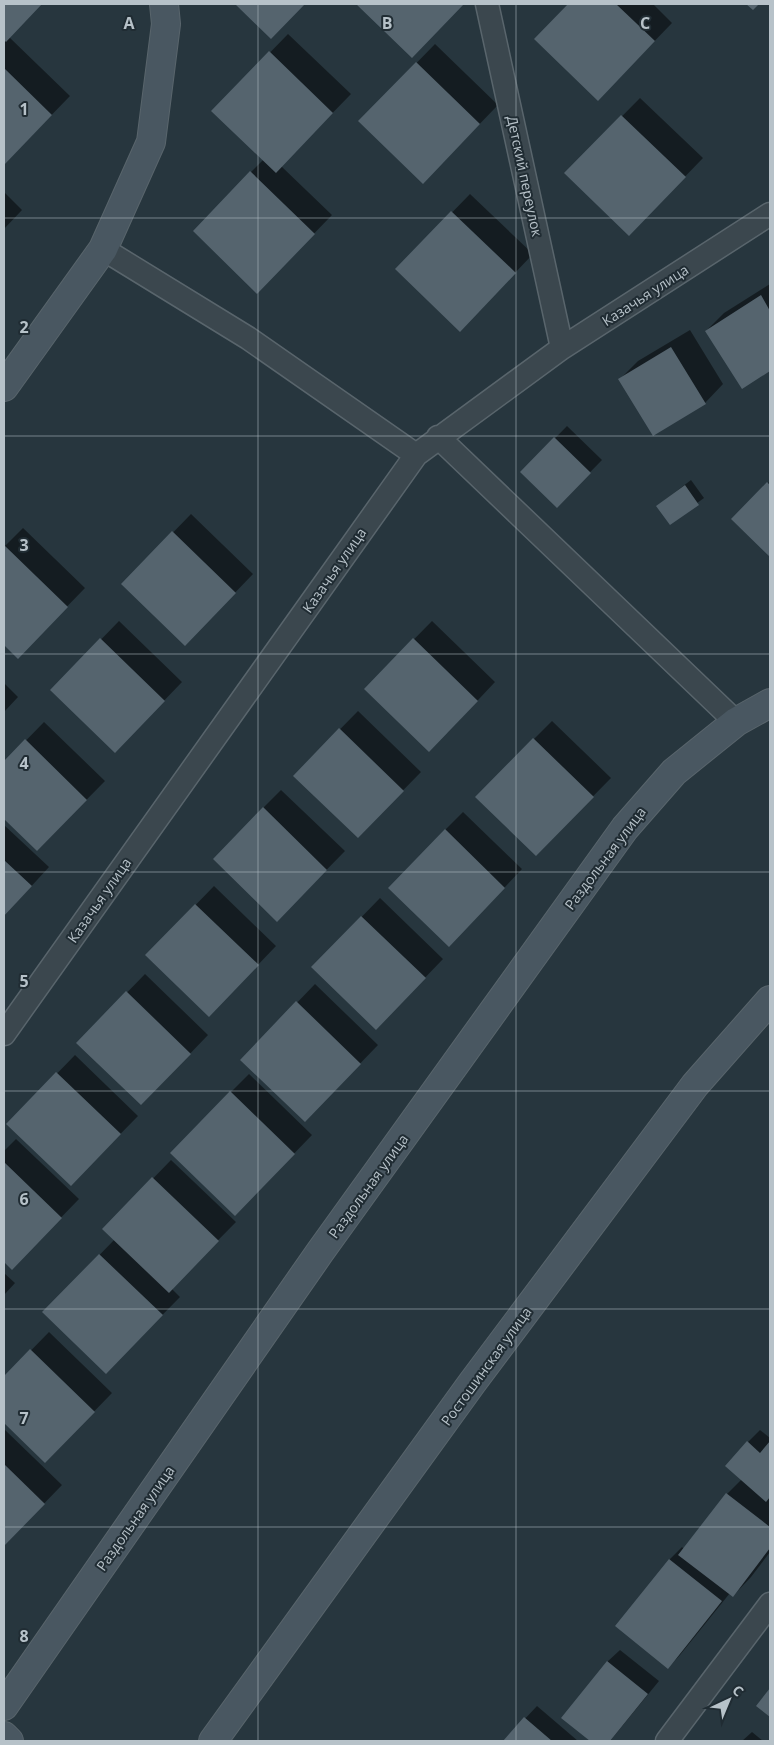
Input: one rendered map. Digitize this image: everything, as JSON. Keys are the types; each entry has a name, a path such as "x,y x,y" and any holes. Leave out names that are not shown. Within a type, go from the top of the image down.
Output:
{"main road":[{"path":"4,387 103,249 151,142 166,24 164,4"},
{"name":"Раздольная улица","path":"4,1706 320,1252 625,828 674,772 736,722 770,704"},
{"name":"Ростошинская улица","path":"213,1741 472,1383 695,1085 770,1000"},
{"path":"4,1736 9,1741"}],"street":[{"name":"Детский переулок","path":"487,4 562,348"},
{"name":"Казачья улица","path":"4,1034 416,455 438,437 562,348 770,214"},
{"path":"103,249 248,338 416,455"},
{"path":"438,437 736,722"},
{"path":"667,1741 770,1604"}],"building":[{"path":"4,4 42,4 6,42 4,40"},
{"path":"235,4 305,4 271,39"},
{"path":"356,4 464,4 412,58"},
{"path":"568,4 616,4 655,41 598,101 534,39"},
{"path":"746,4 759,4 753,10"},
{"path":"269,51 333,113 276,173 211,111"},
{"path":"416,62 480,124 423,184 358,121"},
{"path":"4,68 52,115 4,165"},
{"path":"621,115 686,177 629,236 564,173"},
{"path":"250,171 315,234 257,294 193,231"},
{"path":"451,211 516,273 460,332 395,269"},
{"path":"761,295 770,311 770,371 742,389 705,331"},
{"path":"671,347 706,404 653,436 618,379"},
{"path":"554,437 591,473 557,508 520,472"},
{"path":"767,482 770,485 770,557 731,519"},
{"path":"685,485 699,505 670,525 656,506"},
{"path":"172,531 236,593 185,646 121,584"},
{"path":"4,545 68,607 18,659 4,645"},
{"path":"100,638 165,701 115,753 50,690"},
{"path":"413,638 478,701 429,752 364,689"},
{"path":"339,728 404,791 358,838 293,776"},
{"path":"533,738 594,797 536,856 475,797"},
{"path":"25,739 87,800 37,851 4,819 4,761"},
{"path":"263,807 327,870 277,922 213,859"},
{"path":"445,829 505,888 449,947 388,888"},
{"path":"4,860 32,886 4,916"},
{"path":"195,904 259,965 209,1017 145,955"},
{"path":"361,916 426,978 376,1030 311,967"},
{"path":"126,991 191,1054 141,1105 76,1043"},
{"path":"296,1001 361,1064 305,1122 240,1060"},
{"path":"56,1072 121,1134 71,1186 6,1124"},
{"path":"230,1091 295,1154 235,1216 170,1153"},
{"path":"4,1162 62,1218 12,1270 4,1262"},
{"path":"152,1177 219,1241 169,1293 102,1229"},
{"path":"99,1254 163,1315 106,1374 42,1312"},
{"path":"30,1349 95,1412 45,1463 4,1423 4,1376"},
{"path":"747,1441 760,1453 770,1441 770,1497 766,1502 725,1466"},
{"path":"4,1464 45,1504 4,1546"},
{"path":"726,1493 770,1527 770,1548 733,1597 678,1555"},
{"path":"669,1559 722,1601 668,1669 615,1626"},
{"path":"607,1661 648,1694 610,1741 590,1741 561,1718"},
{"path":"770,1688 770,1717 756,1706"},
{"path":"524,1717 552,1741 503,1741"}]}
